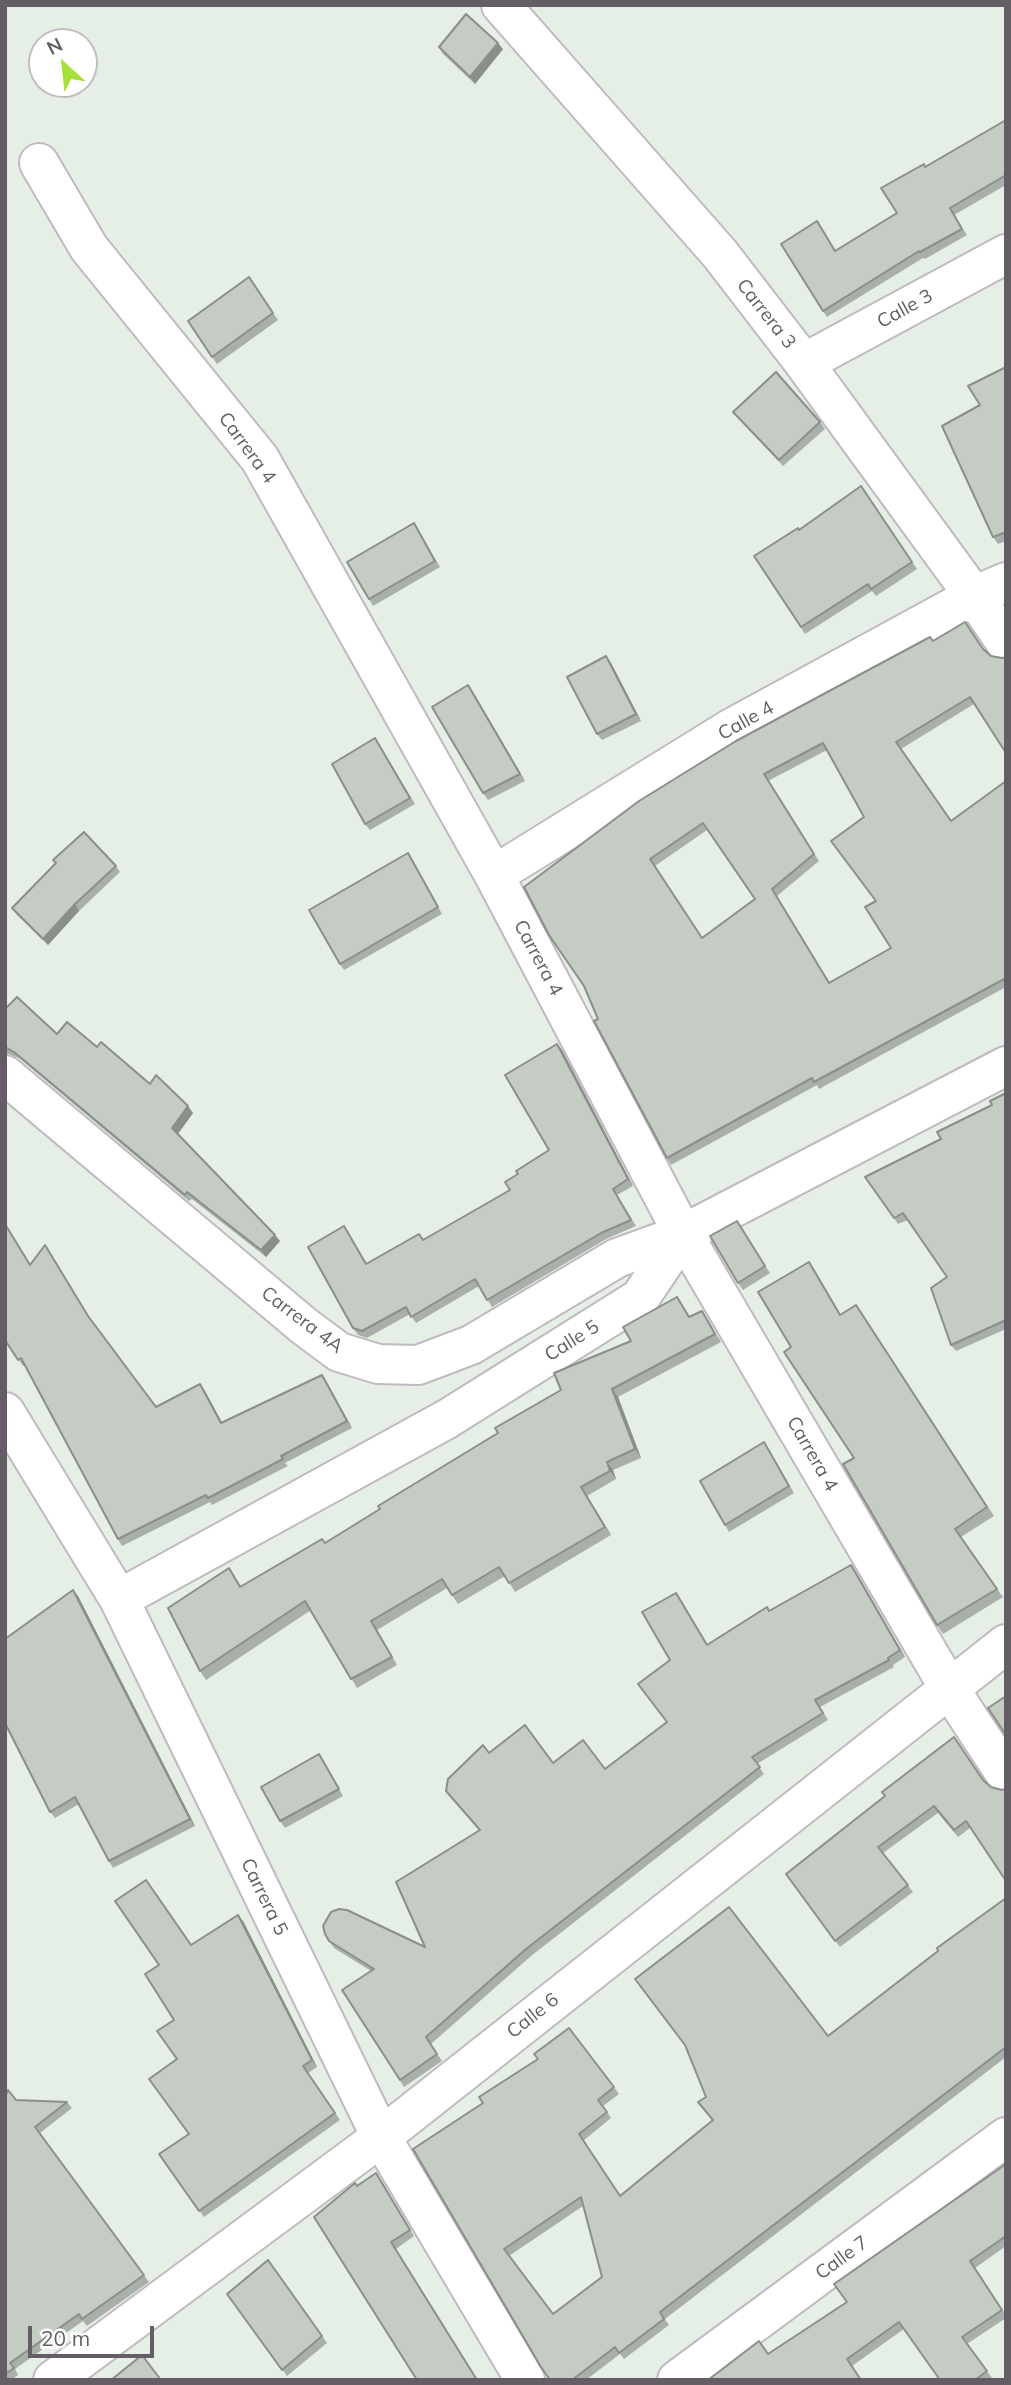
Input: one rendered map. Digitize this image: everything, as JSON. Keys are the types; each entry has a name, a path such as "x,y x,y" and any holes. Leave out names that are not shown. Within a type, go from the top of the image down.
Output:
{"street":[{"name":"Carrera 3","path":"501,5 720,254 804,363 990,589 1006,643"},
{"name":"Carrera 4","path":"39,163 89,248 260,459 494,875 684,1234 949,1688 1006,1775"},
{"name":"Calle 3","path":"804,363 1006,254"},
{"name":"Calle 4","path":"494,875 730,729 990,589"},
{"name":"Calle 5","path":"119,1599 447,1419 640,1298 684,1234 1006,1066"},
{"name":"Carrera 4A","path":"5,1075 304,1326 339,1352 378,1364 418,1365 471,1345 617,1258 684,1234"},
{"name":"Carrera 5","path":"5,1412 119,1599 381,2137 525,2380"},
{"name":"Calle 6","path":"53,2380 381,2137 1006,1644"},
{"name":"Calle 7","path":"677,2380 1006,2137"}],"building":[{"path":"466,14 498,43 470,77 439,47"},
{"path":"1006,120 1006,175 950,208 962,229 919,251 823,311 781,244 817,221 835,251 897,213 881,188 924,164 925,167"},
{"path":"249,277 273,313 212,357 188,321"},
{"path":"1006,367 1006,532 993,537 942,426 980,405 968,386"},
{"path":"776,372 820,422 779,460 733,412"},
{"path":"861,486 912,562 871,589 868,584 801,627 754,556 798,528 799,530"},
{"path":"414,523 435,561 369,599 347,562"},
{"path":"965,622 983,649 991,656 1006,657 1006,753 970,697 896,742 951,821 1006,781 1006,978 814,1082 812,1078 667,1158 594,1021 598,1019 584,986 549,935 524,887 639,801 736,741 930,637 933,641","holes":["823,743 864,817 831,841 876,901 865,907 891,948 829,983 772,889 814,854 764,774","703,823 755,899 702,938 650,859"]},
{"path":"606,656 636,714 597,734 567,677"},
{"path":"468,685 520,774 483,793 432,707"},
{"path":"375,738 410,798 365,824 332,764"},
{"path":"84,832 116,866 75,904 43,939 12,908 56,863 53,860"},
{"path":"408,853 438,907 340,964 309,910"},
{"path":"17,997 57,1034 67,1022 97,1047 101,1042 150,1084 156,1075 188,1106 172,1128 275,1235 261,1250 187,1192 185,1195 5,1047 5,1009"},
{"path":"557,1044 628,1179 613,1189 631,1220 601,1233 487,1300 475,1279 411,1317 406,1307 362,1331 353,1328 308,1247 344,1226 366,1264 419,1234 423,1240 510,1190 505,1182 518,1174 516,1171 549,1150 505,1075"},
{"path":"1006,1093 1006,1320 951,1345 931,1288 947,1277 903,1213 894,1218 865,1177 941,1139 937,1132 992,1105 990,1101"},
{"path":"737,1221 765,1266 738,1283 710,1236"},
{"path":"5,1224 30,1265 45,1245 88,1316 156,1407 200,1384 221,1423 322,1375 347,1421 281,1456 283,1459 208,1498 206,1495 118,1539 21,1358 18,1360 5,1340"},
{"path":"809,1262 840,1315 856,1305 987,1507 955,1529 997,1589 937,1625 843,1464 854,1458 784,1352 791,1347 758,1292"},
{"path":"677,1297 689,1317 702,1311 715,1334 612,1389 635,1449 607,1462 610,1471 581,1487 605,1527 509,1583 499,1567 452,1595 442,1579 371,1621 392,1657 351,1679 305,1601 200,1671 168,1608 229,1568 240,1587 322,1539 325,1543 380,1509 378,1506 498,1433 495,1428 561,1390 554,1373 631,1341 623,1327"},
{"path":"764,1442 789,1486 725,1525 700,1481"},
{"path":"851,1565 900,1650 888,1658 889,1660 815,1700 823,1713 752,1757 760,1767 526,1949 426,2037 437,2054 400,2080 342,1990 374,1969 329,1941 323,1926 331,1912 347,1910 425,1947 396,1882 480,1830 446,1791 448,1779 483,1745 489,1753 525,1725 553,1763 583,1740 605,1769 667,1722 638,1684 670,1660 642,1612 676,1593 707,1645 767,1607 769,1611"},
{"path":"73,1590 190,1819 109,1861 75,1797 50,1812 5,1723 5,1639"},
{"path":"1006,1696 1006,1735 988,1708"},
{"path":"954,1737 983,1780 991,1787 1006,1789 1006,1881 966,1821 954,1830 934,1806 878,1847 908,1885 835,1941 786,1874 885,1796 882,1792"},
{"path":"319,1754 339,1789 280,1821 261,1787"},
{"path":"146,1880 191,1945 238,1915 312,2060 303,2066 335,2113 199,2211 159,2154 189,2134 149,2079 177,2059 157,2031 174,2020 145,1974 159,1965 115,1901"},
{"path":"1006,1898 1006,2047 660,2312 664,2319 619,2353 615,2347 572,2380 550,2380 413,2149 483,2103 479,2097 538,2059 534,2054 569,2028 614,2087 598,2100 607,2112 579,2134 620,2196 713,2120 698,2102 706,2097 685,2045 635,1979 729,1907 828,2036 938,1951 937,1948","holes":["581,2197 602,2277 553,2314 504,2249"]},
{"path":"8,2090 16,2100 67,2102 35,2127 144,2275 82,2319 79,2314 10,2363 14,2368 5,2374 5,2098"},
{"path":"1006,2164 1006,2236 970,2261 1002,2310 962,2337 987,2371 975,2380 940,2380 899,2322 847,2359 861,2380 708,2380 759,2341 768,2354 847,2302 834,2284"},
{"path":"376,2173 410,2230 391,2242 477,2380 417,2380 314,2217 355,2183 357,2186"},
{"path":"268,2260 322,2336 282,2370 227,2294"},
{"path":"142,2355 161,2380 111,2380"}]}
